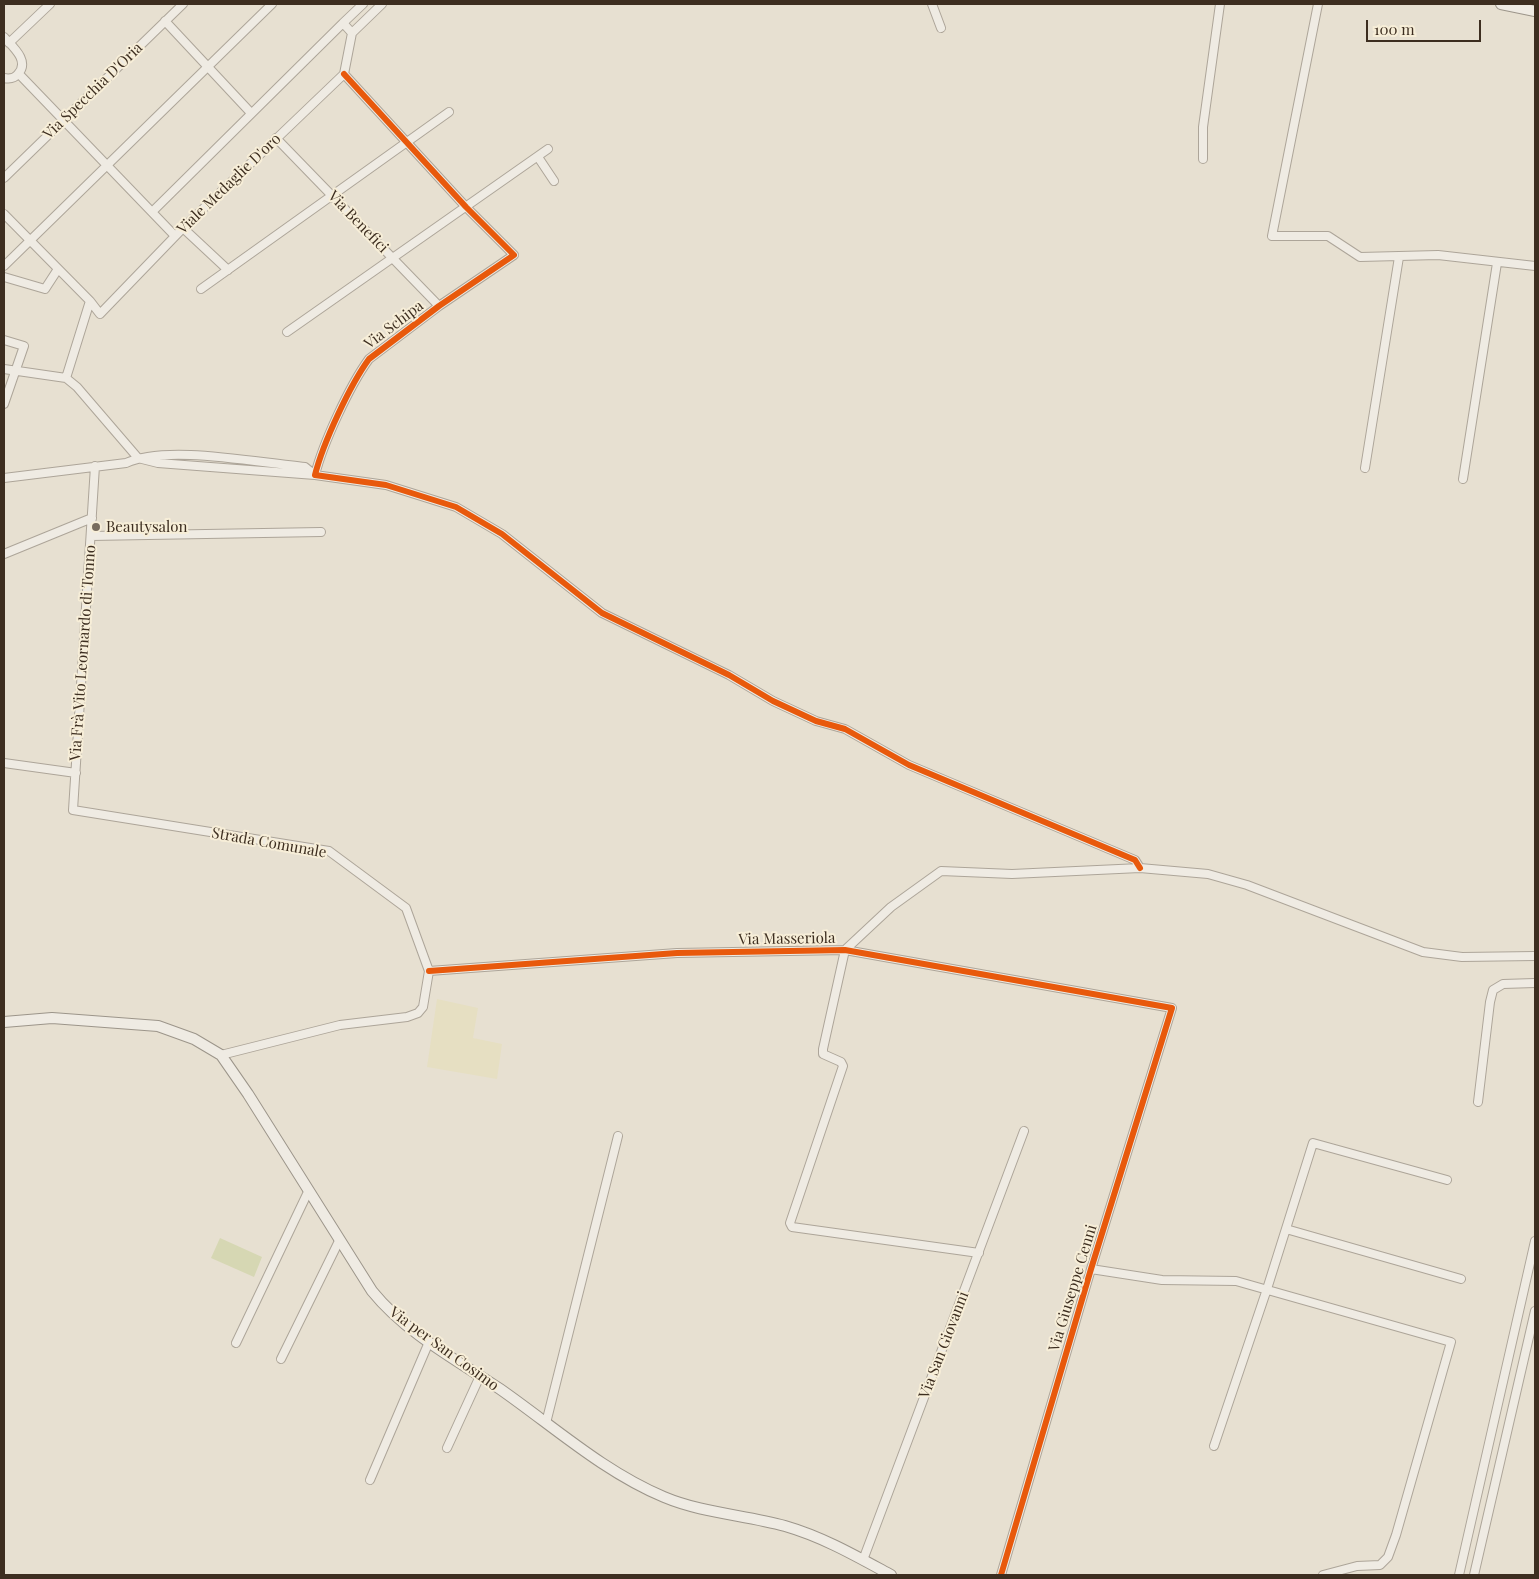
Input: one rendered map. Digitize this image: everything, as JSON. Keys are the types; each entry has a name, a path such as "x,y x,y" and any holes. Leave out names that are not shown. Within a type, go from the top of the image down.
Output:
{"street":[{"path":"4,78 11,79 19,74 23,63 22,57 7,40 50,4"},
{"name":"Via Specchia D'Oria","path":"4,178 183,4"},
{"path":"4,266 272,4"},
{"path":"152,212 362,4"},
{"path":"382,4 352,33 344,74 466,207"},
{"path":"932,4 941,28"},
{"path":"1203,159 1203,127 1220,4"},
{"path":"1318,4 1272,236 1328,236 1360,257 1438,255 1535,266"},
{"path":"1501,4 1535,11"},
{"path":"165,22 251,113"},
{"path":"343,23 352,33"},
{"path":"19,74 175,236"},
{"name":"Viale Medaglie D'oro","path":"90,301 100,314 183,228 344,74"},
{"path":"201,289 449,112"},
{"name":"Via Benefici","path":"276,138 439,306"},
{"path":"287,332 548,149"},
{"path":"538,157 554,181"},
{"name":"Via Schipa","path":"315,475 336,422 361,369 369,359 439,306 514,256 466,207"},
{"path":"4,214 90,301 66,378"},
{"path":"183,228 228,270"},
{"path":"1365,468 1399,257"},
{"path":"1463,479 1497,263"},
{"path":"4,277 46,289 58,269"},
{"path":"4,340 24,346 4,404"},
{"path":"4,369 66,378 77,387 138,458 158,463 315,475 386,485 456,507 502,534 602,613 729,675 773,701 816,720 845,729 908,765 1135,860 1140,868"},
{"path":"4,478 126,463 138,458"},
{"name":"Via Frà Vito Leornardo di Tonno","path":"73,810 94,466"},
{"path":"4,554 92,518"},
{"path":"90,536 321,532"},
{"path":"4,763 76,773"},
{"name":"Strada Comunale","path":"73,810 328,851 404,904 429,971 423,1007 418,1013 407,1017 340,1025 221,1055"},
{"path":"979,1254 792,1227 790,1223 843,1066 841,1062 824,1054 823,1049 845,950 891,907 941,871 1012,874 1140,868 1208,874 1248,885 1423,952 1462,957 1535,956"},
{"name":"Via Masseriola","path":"429,971 677,953 845,950 1172,1008"},
{"path":"1478,1102 1493,990 1503,984 1535,983"},
{"name":"Via Giuseppe Cenni","path":"1001,1575 1091,1269 1172,1008"},
{"name":"Via per San Cosimo","path":"4,1022 52,1018 158,1026 194,1040 221,1055 248,1094 338,1241 381,1302 402,1322 572,1442 636,1483 663,1497 695,1508 784,1526 828,1540 891,1575"},
{"name":"Via San Giovanni","path":"863,1560 1024,1131"},
{"path":"546,1423 618,1136"},
{"path":"1214,1446 1267,1290 1312,1143 1447,1180"},
{"path":"236,1343 308,1192"},
{"path":"1286,1229 1461,1279"},
{"path":"281,1359 338,1241"},
{"path":"1459,1575 1535,1241"},
{"path":"1091,1269 1162,1280 1236,1281 1451,1342 1388,1557 1380,1565 1357,1566 1323,1575"},
{"path":"1474,1575 1535,1311"},
{"path":"370,1480 429,1342"},
{"path":"447,1448 480,1376"}],"shaded area":[{"path":"437,999 478,1008 473,1038 502,1044 497,1079 427,1067"}],"green space":[{"path":"220,1238 262,1257 254,1277 211,1258"}],"cycle path":[{"path":"344,74 466,207 514,255 439,306 369,359 338,415 324,447 315,475 386,485 456,507 502,534 602,613 729,675 773,701 816,721 845,729 909,765 1135,860 1140,868"},
{"path":"429,971 677,953 845,950 1172,1008 1091,1269 1001,1575"}],"place":[{"name":"Beautysalon","path":"96,527"}]}
